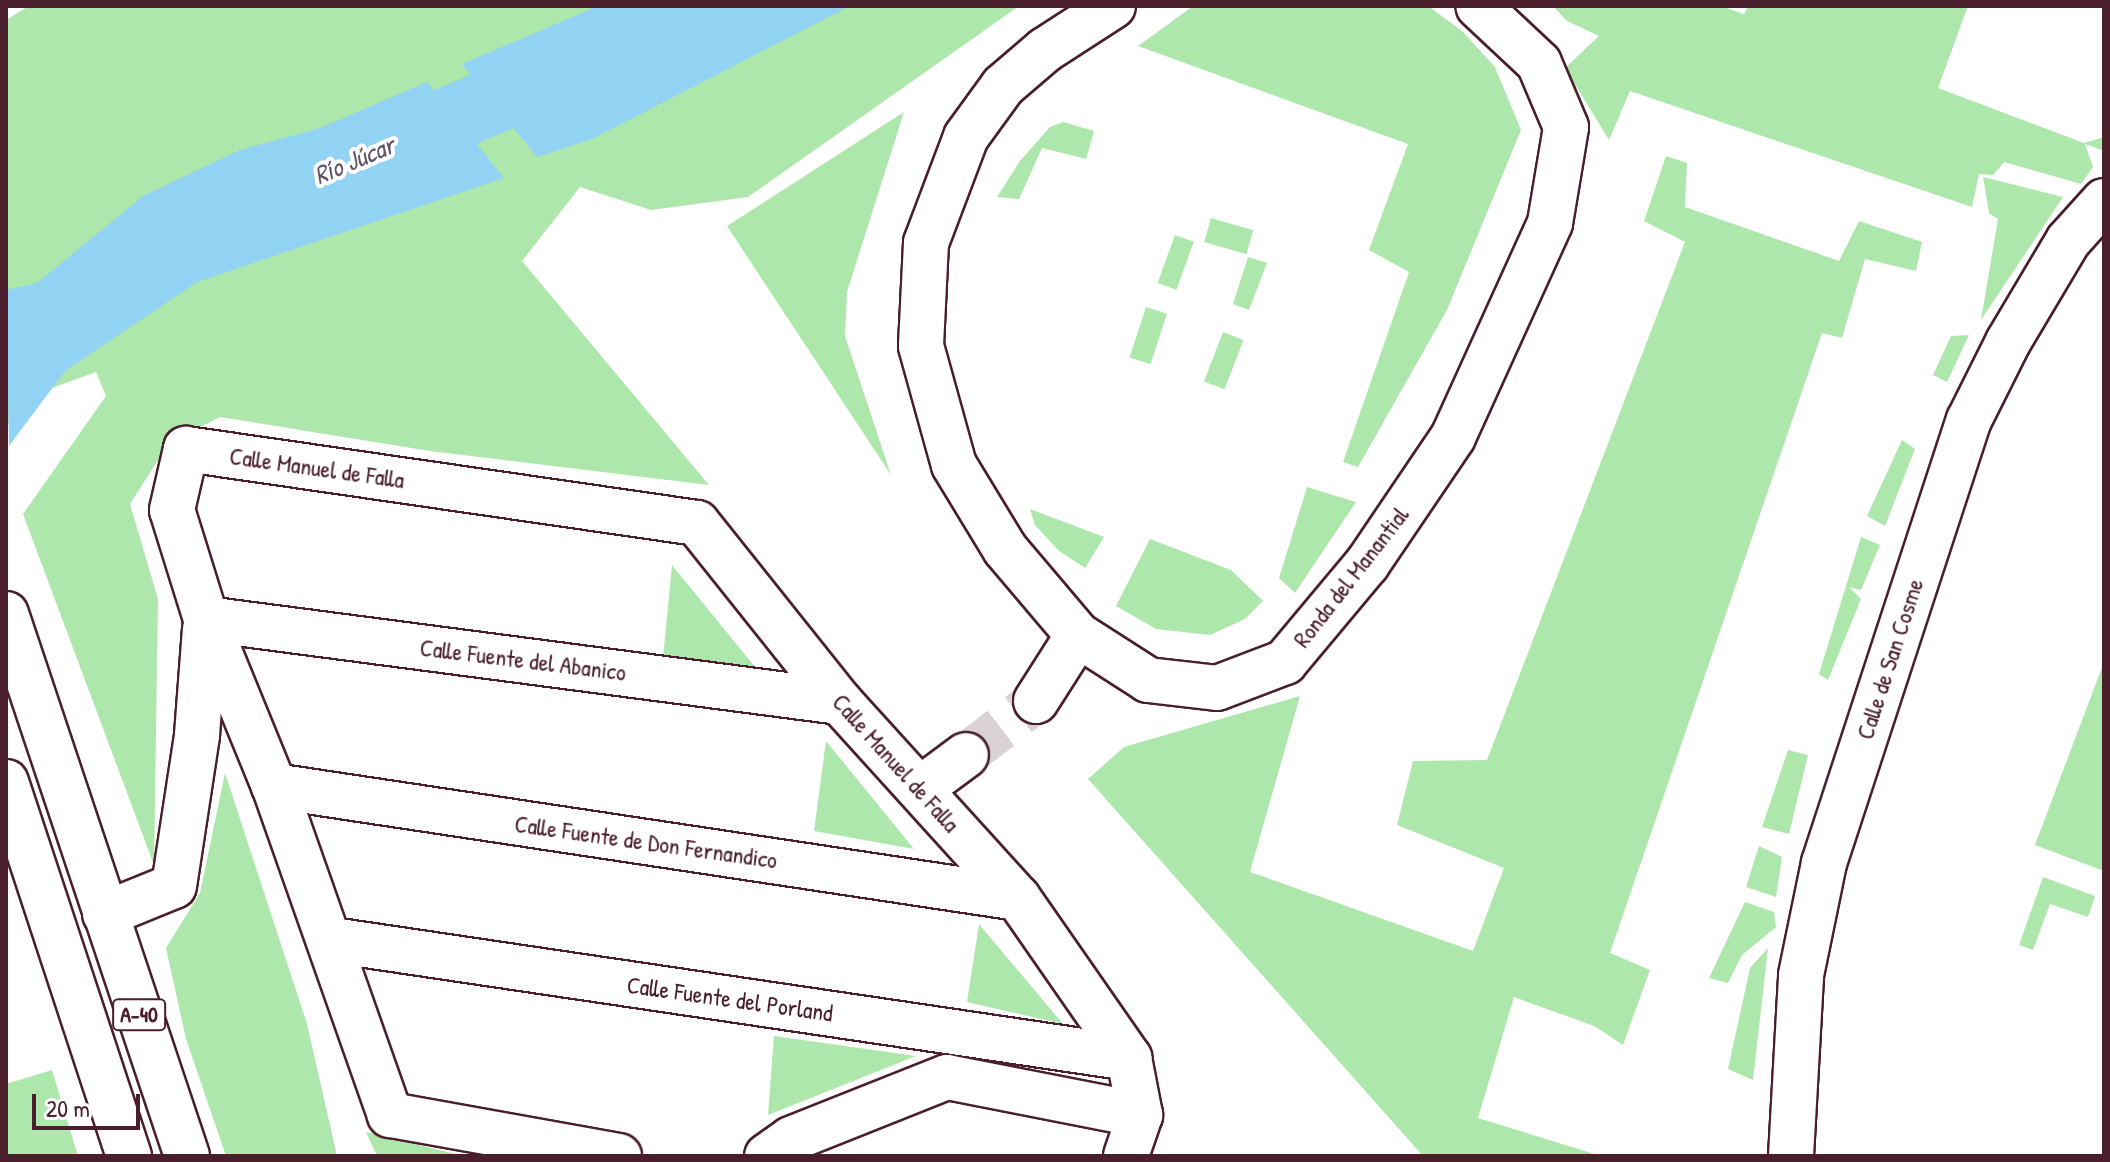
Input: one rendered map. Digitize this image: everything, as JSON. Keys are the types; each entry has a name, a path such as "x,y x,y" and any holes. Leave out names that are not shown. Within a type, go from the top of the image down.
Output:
{"street":[{"name":"Ronda del Manantial","path":"1113,6 1045,50 1003,86 966,137 926,243 921,346 954,465 1005,549 1078,635 1148,680 1217,688 1285,662 1367,564 1453,437 1550,223 1566,127 1539,63 1478,6"},
{"name":"Calle de San Cosme","path":"1791,1156 1801,975 1828,848 1969,420 2008,342 2068,241 2104,201"},
{"name":"Calle Manuel de Falla","path":"206,619 172,510 186,449 697,523 840,702 1018,898 1129,1058 1140,1115"},
{"name":"A-40","path":"6,614 187,1156"},
{"path":"206,619 332,940 390,1115 619,1156"},
{"path":"98,894 174,886 197,735 206,619"},
{"name":"Calle Fuente del Abanico","path":"206,619 840,702"},
{"path":"1036,701 1078,635"},
{"path":"920,789 966,755"},
{"name":"A-40","path":"6,782 129,1156"},
{"name":"Calle Fuente de Don Fernandico","path":"274,786 1018,898"},
{"name":"Calle Fuente del Porland","path":"332,940 1129,1058"},
{"path":"767,1156 791,1139 947,1077 1140,1115 1126,1156"}],"green space":[{"path":"29,6 1019,6 748,197 651,210 580,187 522,261 709,485 430,451 220,417 169,443 130,504 158,599 154,865 23,514 106,396 96,372 52,388 6,426 6,20"},
{"path":"1193,6 1428,6 1462,31 1495,67 1521,130 1447,310 1358,467 1343,462 1409,272 1369,250 1408,144 1138,46"},
{"path":"1553,6 1721,6 1744,14 1748,6 1968,6 1938,88 2084,143 2104,137 2104,151 2085,144 2093,167 2081,184 2004,162 1993,175 1979,174 1972,207 1630,91 1609,140 1565,68 1599,36 1567,21"},
{"path":"904,112 847,292 845,336 891,475 727,226"},
{"path":"1063,122 1094,131 1086,159 1042,148 1019,199 997,197 1020,161 1050,127"},
{"path":"1666,156 1687,163 1685,207 1839,261 1859,221 1922,242 1916,271 1865,259 1842,338 1822,333 1610,953 1650,970 1623,1045 1594,1026 1514,997 1478,1118 1601,1156 1423,1156 1088,779 1124,747 1300,696 1250,872 1473,951 1504,868 1397,825 1413,761 1487,760 1685,242 1644,221"},
{"path":"1983,177 2063,197 1981,320 1998,219 1989,213"},
{"path":"1211,218 1253,230 1246,254 1204,242"},
{"path":"1175,235 1194,242 1176,290 1158,283"},
{"path":"1248,257 1267,263 1249,310 1233,304"},
{"path":"1146,307 1167,314 1151,364 1130,357"},
{"path":"1223,332 1244,340 1225,389 1204,381"},
{"path":"1969,335 1947,382 1933,375 1951,336"},
{"path":"1902,440 1915,449 1885,526 1867,516"},
{"path":"1307,487 1356,502 1295,593 1279,578"},
{"path":"1030,509 1104,537 1085,568 1059,551 1035,525"},
{"path":"1861,537 1880,545 1861,590 1849,587 1861,599 1828,680 1819,674"},
{"path":"1150,539 1231,570 1263,601 1245,619 1210,635 1156,629 1116,606"},
{"path":"672,565 755,667 663,658"},
{"path":"2104,662 2104,871 2035,845"},
{"path":"826,741 914,849 814,831"},
{"path":"1788,750 1808,755 1789,834 1762,827"},
{"path":"225,773 307,1024 337,1156 226,1156 186,1039 166,948 200,893"},
{"path":"1759,846 1782,857 1776,897 1746,887"},
{"path":"2043,877 2095,896 2088,917 2050,904 2033,950 2019,945"},
{"path":"1745,902 1774,912 1776,927 1742,955 1728,983 1709,978"},
{"path":"979,924 1063,1024 967,1002"},
{"path":"1768,948 1753,1080 1728,1069 1750,968"},
{"path":"774,1036 916,1056 768,1115"},
{"path":"52,1070 78,1156 6,1156 6,1084"},
{"path":"366,1132 464,1156 377,1156"}],"water":[{"path":"598,6 850,6 592,139 537,157 462,64"},
{"path":"427,82 504,178 197,282 65,371 9,446 6,290 37,283 143,196 240,150 320,128"}],"waterway":[{"name":"Río Júcar","path":"371,153 716,6"}],"tunnel":[{"path":"966,755 1036,701"}]}
